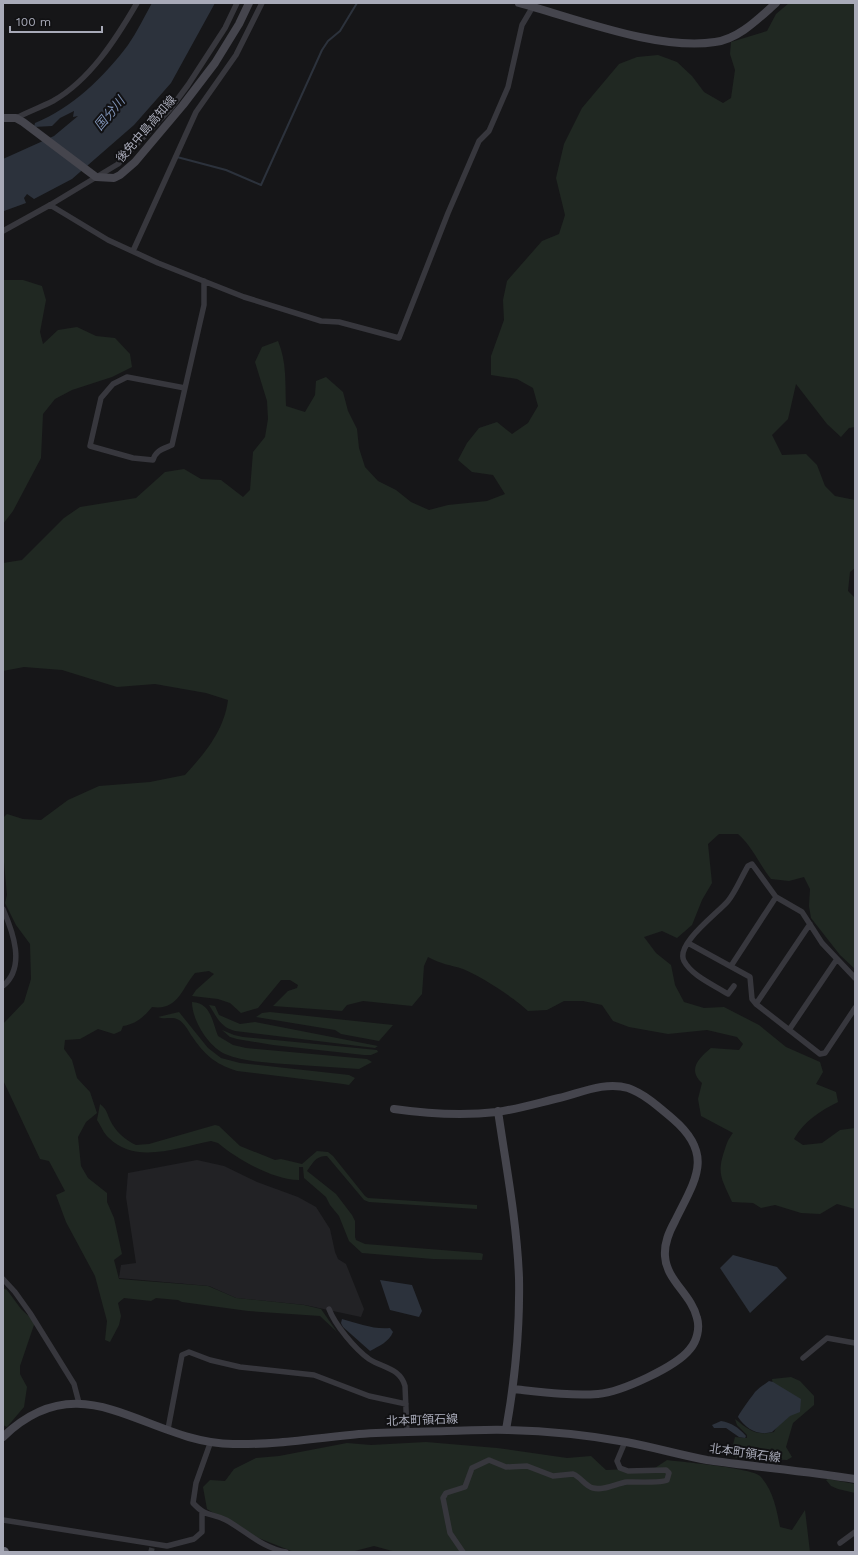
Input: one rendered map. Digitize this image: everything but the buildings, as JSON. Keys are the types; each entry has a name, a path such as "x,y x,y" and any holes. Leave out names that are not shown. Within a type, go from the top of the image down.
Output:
{"main road":[{"name":"後免中島高知線","path":"94,176 114,178 120,175 135,162 184,105 215,63 240,24 249,3"},
{"path":"519,3 535,5 628,34 672,43 716,42 742,32 776,3"},
{"path":"3,118 19,120 94,176"},
{"path":"394,1109 428,1114 455,1115 498,1111 536,1104 595,1088 612,1086 627,1088 653,1103 686,1130 694,1142 698,1153 698,1166 693,1184 669,1232 665,1256 669,1271 692,1306 697,1318 696,1338 692,1348 683,1357 667,1367 620,1390 600,1394 579,1395 513,1389"},
{"path":"498,1111 519,1277 518,1325 513,1389 506,1430"},
{"name":"北本町領石線","path":"3,1437 19,1422 36,1413 55,1406 79,1403 110,1409 168,1429 211,1441 230,1444 252,1444 362,1434 506,1430 625,1442 706,1459 855,1479"}],"street":[{"path":"19,120 53,101 72,88 84,77 123,26 136,3"},
{"path":"3,231 50,205 94,176 118,164 171,108 208,58 237,3"},
{"path":"133,251 196,112 236,55 262,3"},
{"path":"50,205 108,240 244,297 314,319 339,322 399,338 445,221 479,141 489,131 508,87 522,25 535,5"},
{"path":"185,388 133,377 127,377 113,384 100,398 90,446 134,458 153,460 155,454 160,450 172,445 185,388 204,304 204,281"},
{"path":"734,986 728,994 692,970 683,960 683,956 688,943 695,933 728,901 748,866 752,864 776,897 802,912 822,943 855,978"},
{"path":"731,966 776,897"},
{"path":"3,909 15,940 17,950 13,975 3,986"},
{"path":"756,1004 810,924"},
{"path":"688,943 750,977 752,999 756,1004 820,1054 825,1053 855,1008"},
{"path":"789,1030 837,959"},
{"path":"3,1279 15,1292 30,1313 74,1384 79,1403"},
{"path":"329,1309 340,1330 365,1355 400,1375 405,1386 407,1432"},
{"path":"803,1358 827,1338 855,1343"},
{"path":"168,1429 182,1355 189,1352 210,1360 240,1368 314,1375 369,1396 406,1404"},
{"path":"211,1441 196,1483 193,1503 202,1513 226,1520 253,1539 286,1552"},
{"path":"463,1552 450,1533 443,1498 446,1493 463,1488 467,1485 469,1473 472,1468 490,1460 509,1468 519,1465 527,1466 553,1476 571,1473 592,1488 597,1489 625,1482 660,1482 668,1480 669,1473 666,1470 628,1471 620,1468 617,1462 625,1442"},
{"path":"3,1520 152,1546 167,1546 194,1539 202,1532 202,1513"},
{"path":"840,1543 855,1532"}],"shaded area":[{"path":"789,3 855,3 855,427 849,428 841,437 827,424 796,384 788,419 772,435 782,455 806,454 817,465 825,486 835,496 855,500 855,568 850,572 848,591 855,598 855,969 840,955 811,918 809,906 810,889 804,877 789,881 771,879 747,844 738,834 719,834 708,844 712,883 702,900 692,925 677,938 662,931 644,937 656,953 671,965 675,985 684,1002 704,1008 724,1007 759,1025 786,1047 820,1062 823,1072 816,1084 836,1092 838,1102 813,1117 794,1139 803,1145 822,1143 840,1130 855,1128 855,1209 837,1204 820,1214 801,1213 775,1205 761,1208 753,1203 732,1202 721,1176 721,1165 728,1140 733,1133 701,1116 698,1099 702,1083 695,1073 695,1068 702,1056 711,1048 739,1050 743,1044 737,1037 707,1030 668,1034 629,1027 613,1021 602,1005 583,1001 564,1001 547,1010 528,1011 506,994 478,976 463,969 441,963 428,957 424,966 422,994 412,1006 363,1001 347,1005 342,1011 273,1006 288,991 297,988 298,985 290,980 281,980 258,1008 241,1013 230,1003 218,999 192,996 196,990 214,974 209,971 195,973 174,1002 161,1007 152,1007 139,1020 132,1024 123,1026 121,1031 114,1034 98,1029 80,1039 65,1040 64,1049 72,1060 77,1078 90,1092 97,1113 86,1122 78,1137 81,1166 88,1178 107,1193 107,1202 114,1218 122,1254 114,1260 119,1279 208,1286 236,1298 304,1305 321,1309 337,1332 320,1316 248,1311 182,1302 178,1300 156,1298 151,1301 124,1298 118,1303 121,1316 119,1325 110,1342 105,1340 107,1321 95,1276 66,1222 56,1195 65,1191 49,1161 40,1159 3,1080 3,1024 24,1002 31,979 30,944 16,925 5,903 7,895 3,851 3,818 7,814 23,819 41,820 68,800 99,786 150,782 185,775 200,758 218,732 226,711 228,700 206,693 155,684 117,687 62,670 24,667 3,671 3,563 22,560 64,518 80,507 136,498 165,472 184,469 201,479 221,480 243,497 250,490 253,452 265,437 268,419 267,401 255,362 262,347 278,341 284,365 286,406 305,412 315,395 316,381 326,377 343,392 348,411 357,429 359,448 365,467 378,481 396,490 411,502 429,510 448,505 487,501 505,494 493,475 472,472 458,460 467,443 479,428 497,422 512,434 528,423 538,406 533,388 517,379 491,375 491,356 504,320 503,300 507,281 542,241 559,234 565,215 556,178 564,144 582,108 619,64 637,57 658,55 677,62 692,76 704,92 723,103 731,98 735,70 730,54 731,42 767,31 776,14"},
{"path":"3,280 23,280 42,286 46,300 40,332 43,344 58,330 77,327 96,336 115,338 130,354 132,367 112,377 72,390 55,399 43,414 41,458 13,511 3,524"},
{"path":"192,1002 198,1003 207,1009 218,1036 233,1045 246,1048 367,1059 372,1062 359,1069 262,1062 232,1057 219,1050 207,1039 195,1017"},
{"path":"209,1005 215,1006 219,1015 240,1024 255,1022 378,1046 375,1048 235,1031 222,1024"},
{"path":"179,1012 208,1048 221,1058 240,1063 349,1075 355,1078 349,1085 237,1071 229,1068 210,1058 181,1021 174,1018 158,1017"},
{"path":"270,1012 393,1025 379,1041 341,1034 335,1030 256,1017 262,1013"},
{"path":"222,1030 243,1037 377,1050 378,1052 371,1055 364,1055 273,1045 230,1037"},
{"path":"100,1104 106,1110 112,1124 124,1138 136,1145 149,1144 215,1125 219,1126 240,1146 275,1160 281,1159 302,1164 317,1151 328,1152 368,1198 477,1205 477,1209 369,1202 364,1200 327,1156 317,1158 307,1171 336,1194 352,1215 355,1221 356,1240 365,1244 480,1253 483,1254 482,1260 433,1259 362,1253 349,1241 339,1216 330,1205 326,1197 304,1178 303,1167 299,1167 299,1180 267,1173 235,1156 218,1143 211,1141 158,1152 132,1151 120,1146 109,1138 104,1132 97,1120"},
{"path":"197,1160 224,1166 257,1182 298,1197 316,1207 330,1229 338,1259 346,1264 364,1309 361,1317 305,1305 236,1298 209,1286 119,1278 121,1265 136,1263 126,1197 128,1173"},
{"path":"3,1288 7,1290 21,1309 35,1322 20,1366 20,1374 27,1387 24,1407 7,1427 3,1425"},
{"path":"791,1377 800,1381 814,1396 814,1405 793,1423 786,1447 792,1457 787,1460 764,1457 739,1458 730,1456 726,1453 733,1445 735,1437 747,1438 747,1435 737,1425 735,1419 757,1433 774,1432 778,1424 772,1379"},
{"path":"426,1442 497,1448 567,1458 591,1456 606,1470 655,1468 667,1460 744,1470 760,1476 768,1487 776,1507 780,1527 792,1530 805,1510 810,1552 396,1552 374,1546 351,1552 294,1552 246,1533 207,1509 203,1487 210,1480 225,1481 234,1469 256,1458 279,1456 347,1443 371,1445"},
{"path":"828,1479 855,1484 855,1493 831,1486 826,1480"}],"water":[{"name":"国分川","path":"152,3 215,3 171,83 134,125 72,179 34,199 27,194 24,198 26,203 4,211 3,159 54,136 78,116 73,117 74,111 60,118 52,126 34,127 35,123 49,117 74,100 109,69 128,45"},
{"path":"733,1255 777,1267 787,1278 750,1313 720,1268"},
{"path":"380,1280 412,1285 422,1311 419,1317 390,1310"},
{"path":"342,1319 372,1327 390,1328 393,1332 386,1341 370,1351 343,1327 341,1323"},
{"path":"769,1381 801,1399 800,1412 790,1416 772,1432 762,1433 749,1428 738,1417 756,1391"},
{"path":"721,1421 732,1424 746,1436 745,1438 739,1437 726,1428 714,1428 712,1425"}],"waterway":[{"path":"177,157 226,170 261,185 322,50 328,41 340,31 357,3"}],"tunnel":[{"path":"151,1552 152,1548"}]}
